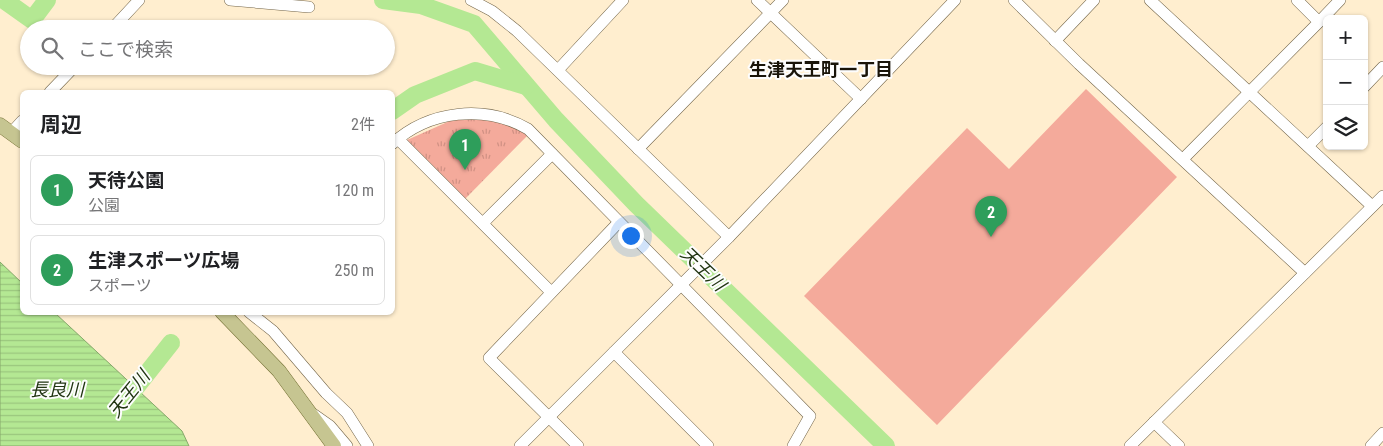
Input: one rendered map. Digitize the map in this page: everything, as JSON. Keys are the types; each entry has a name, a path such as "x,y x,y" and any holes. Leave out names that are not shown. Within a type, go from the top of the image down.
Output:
{"main road":[{"path":"225,315 279,371 334,446"}],"street":[{"path":"120,20 139,0"},
{"path":"230,0 309,7"},
{"path":"471,0 492,11 558,70 726,240"},
{"path":"558,70 623,0"},
{"path":"757,0 861,99"},
{"path":"638,149 783,0"},
{"path":"520,446 726,240 955,0"},
{"path":"1014,0 1305,273"},
{"path":"1055,40 1094,0"},
{"path":"1150,0 1372,206"},
{"path":"1297,0 1319,22"},
{"path":"1183,159 1340,0"},
{"path":"1368,83 1383,67"},
{"path":"52,90 67,75"},
{"path":"551,292 483,223 395,141 421,125 464,112 481,113 514,122 528,129 683,284 810,416 794,446"},
{"path":"11,133 20,123"},
{"path":"1308,146 1323,131"},
{"path":"483,223 552,154"},
{"path":"1130,446 1383,196"},
{"path":"578,446 489,358 619,222"},
{"path":"253,315 273,332 326,393 347,413 368,446"},
{"path":"614,352 708,446"},
{"path":"311,413 330,426 347,446"},
{"path":"1154,422 1179,446"},
{"path":"1371,446 1383,433"}],"green space":[{"path":"1086,89 1177,177 937,425 804,296 967,128 1009,169"},
{"path":"471,116 516,127 528,135 465,199 407,140 452,120"}],"water":[{"name":"長良川","path":"0,262 20,281 20,315 57,315 182,431 189,446 0,446"}],"waterway":[{"name":"天王川","path":"4,0 32,20 47,0"},
{"name":"天王川","path":"383,0 421,5 474,24 556,120 636,204 886,446"},
{"name":"天王川","path":"395,109 415,95 475,71 526,86"},
{"name":"天王川","path":"122,405 171,343"}],"place":[{"name":"天待公園","path":"465,170"},
{"name":"生津スポーツ広場","path":"991,237"}],"district":[{"name":"生津天王町一丁目","path":"821,70"}]}
